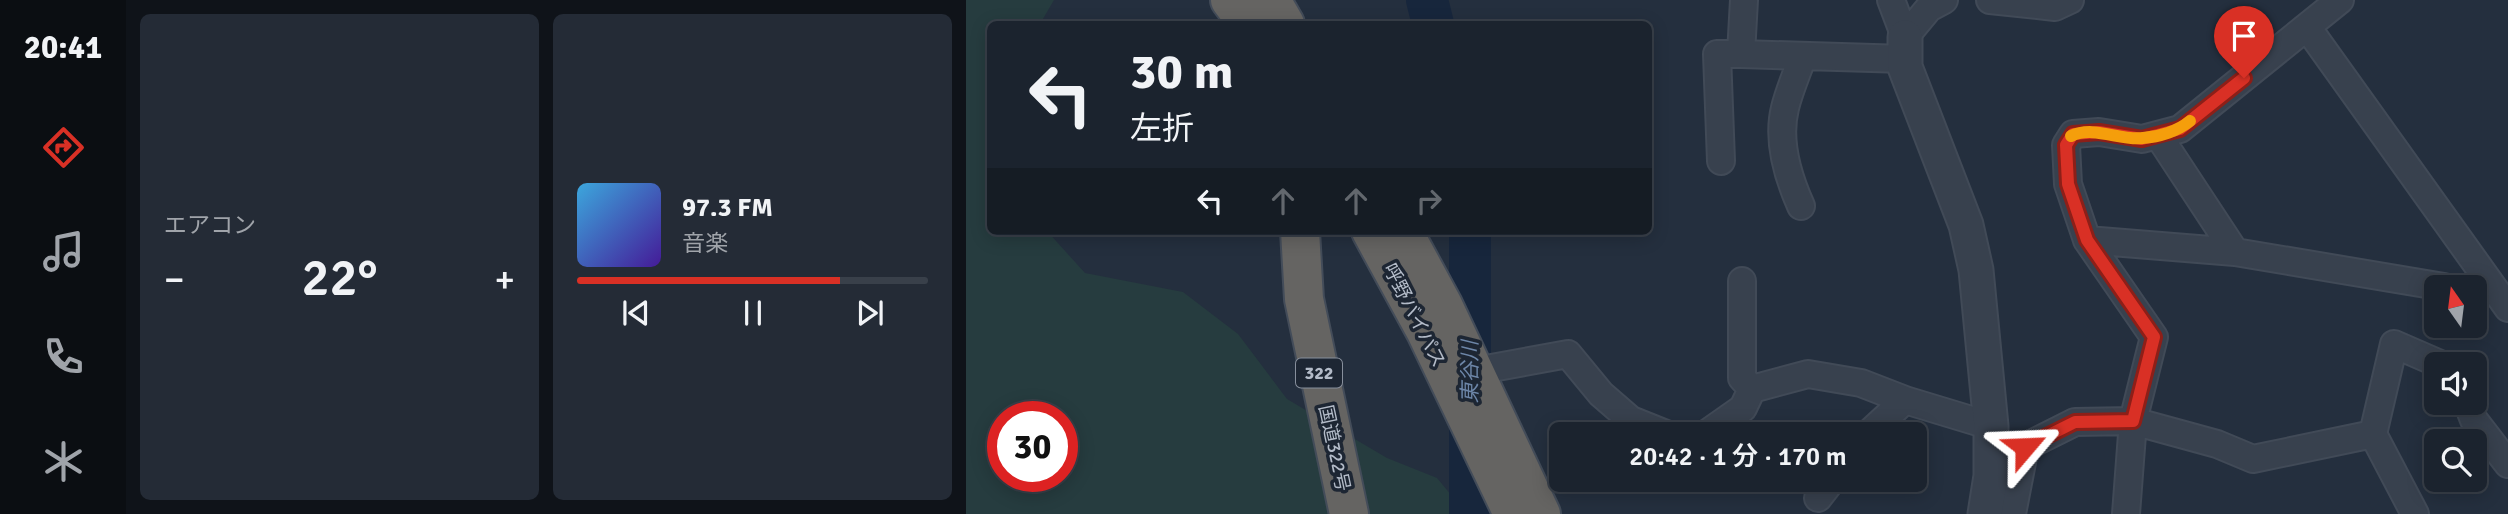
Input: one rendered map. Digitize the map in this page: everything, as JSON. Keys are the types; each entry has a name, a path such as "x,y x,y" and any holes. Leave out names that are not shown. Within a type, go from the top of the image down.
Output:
{"highway":[{"path":"1271,0 1283,21"},
{"name":"国道322号","path":"1288,235 1349,514"},
{"name":"国道322号","path":"1300,235 1304,299"},
{"name":"呼野バイパス","path":"1373,235 1426,332 1513,514"},
{"name":"呼野バイパス","path":"1405,235 1443,305 1541,514"}],"street":[{"path":"1741,54 1744,0"},
{"path":"1891,0 1905,48 1905,67 1966,225 1976,271 1991,426 1991,476 1985,514"},
{"path":"1905,48 1929,8 1944,0"},
{"path":"1990,0 2055,7 2070,0"},
{"path":"2126,514 2133,421 2154,337 2087,240 2068,184 2066,145 2073,134 2099,132 2142,139 2180,129 2340,0"},
{"path":"2307,27 2506,300"},
{"path":"1721,161 1717,54 1803,55 1905,48"},
{"path":"1801,206 1791,184 1784,154 1784,110 1803,55"},
{"path":"2158,135 2235,252"},
{"path":"2087,240 2235,252 2424,284"},
{"path":"1742,281 1742,378 1752,389"},
{"path":"2487,295 2506,300"},
{"path":"2415,514 2373,434 2394,344 2424,357"},
{"path":"1475,371 1567,354 1601,394 1636,422"},
{"path":"1723,422 1743,408 1752,389 1808,374 1861,383 1905,400 1991,426"},
{"path":"1881,422 1905,400"},
{"path":"2472,415 2508,464"},
{"path":"2012,514 2025,447 2075,422 2133,421 2217,444 2253,459 2373,434"}],"green space":[{"path":"966,0 1054,0 1042,21 987,21 987,235 1051,235 1085,273 1183,292 1238,334 1287,399 1387,458 1437,478 1461,507 1462,514 966,514"}],"waterway":[{"name":"東谷川","path":"1427,0 1432,21"},
{"name":"東谷川","path":"1470,235 1470,514"}],"slow traffic":[{"path":"2071,136 2099,132 2142,139 2180,129 2190,121"}],"route":[{"path":"2025,447 2075,422 2133,421 2154,337 2087,240 2068,184 2066,145 2073,134 2099,132 2142,139 2180,129 2244,78"}]}
